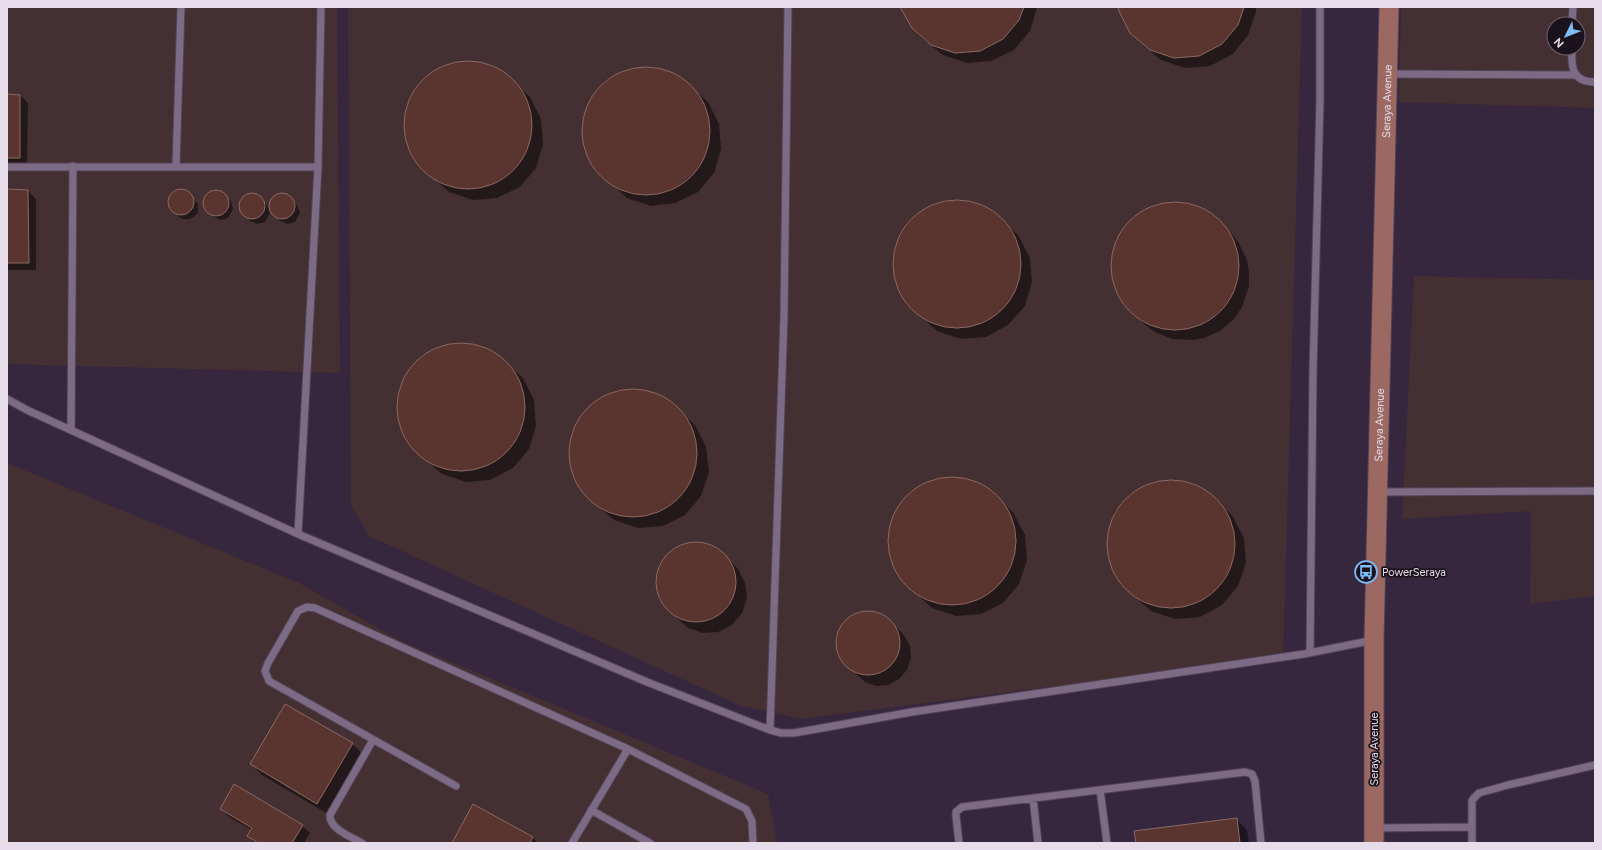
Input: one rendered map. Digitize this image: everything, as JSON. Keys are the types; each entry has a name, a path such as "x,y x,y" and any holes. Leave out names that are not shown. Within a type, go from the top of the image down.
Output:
{"street":[{"name":"Seraya Avenue","path":"1374,835 1374,640 1389,7"}],"lane":[{"path":"176,166 181,7"},
{"path":"298,534 318,167 321,7"},
{"path":"770,730 784,308 788,7"},
{"path":"1310,653 1313,371 1320,102 1320,7"},
{"path":"1572,56 1573,68 1576,75 1582,80 1595,82"},
{"path":"1388,74 1576,75"},
{"path":"71,430 73,166"},
{"path":"7,167 318,167"},
{"path":"7,399 298,534 647,682 781,733 794,733 912,712 1310,653 1374,640"},
{"path":"1378,492 1595,491"},
{"path":"456,786 272,683 266,676 265,671 298,611 307,607 315,608 628,749 746,809 752,821 753,843"},
{"path":"362,843 334,826 329,820 330,815 374,740"},
{"path":"572,843 628,749"},
{"path":"1472,843 1472,801 1479,794 1508,785 1595,765"},
{"path":"959,843 956,812 959,809 1033,798 1245,772 1254,777 1255,781 1261,843"},
{"path":"1100,790 1107,843"},
{"path":"1033,798 1038,843"},
{"path":"591,810 650,843"},
{"path":"1374,835 1472,827"}],"shaded area":[{"path":"7,7 337,7 340,373 7,364"},
{"path":"348,7 1302,7 1283,657 801,719 739,705 369,536 351,505"},
{"path":"1401,7 1595,7 1595,108 1399,102"},
{"path":"1414,276 1595,280 1595,596 1530,604 1531,511 1402,519"},
{"path":"7,463 299,583 401,641 768,794 777,843 7,843"}],"building":[{"path":"900,7 1024,7 1019,20 1003,39 980,51 955,53 931,45 912,28"},
{"path":"1118,7 1244,7 1238,25 1222,44 1199,56 1174,58 1150,50 1130,33"},
{"path":"474,61 487,63 504,71 514,79 522,89 530,106 532,125 530,144 522,161 514,171 504,179 487,187 462,189 449,187 432,179 422,171 414,161 406,144 404,119 406,106 414,89 422,79 432,71 449,63"},
{"path":"652,67 665,69 682,77 692,85 700,95 708,112 710,131 708,150 700,167 692,177 682,185 665,193 640,195 627,193 610,185 600,177 592,167 584,150 582,125 584,112 592,95 600,85 610,77 627,69"},
{"path":"7,94 20,95 20,158 7,158"},
{"path":"7,189 28,190 29,263 7,263"},
{"path":"181,189 190,193 194,202 190,211 181,215 172,211 168,202 172,193"},
{"path":"216,190 225,194 229,203 225,212 216,216 207,212 203,203 207,194"},
{"path":"252,193 261,197 265,206 261,215 252,219 243,215 239,206 243,197"},
{"path":"282,193 291,197 295,206 291,215 282,219 273,215 269,206 273,197"},
{"path":"963,200 976,202 993,210 1003,218 1011,228 1019,245 1021,264 1019,283 1011,300 1003,310 993,318 976,326 951,328 938,326 921,318 911,310 903,300 895,283 893,258 895,245 903,228 911,218 921,210 938,202"},
{"path":"1181,202 1194,204 1205,209 1216,216 1225,225 1237,247 1239,266 1237,285 1232,296 1225,307 1216,316 1194,328 1169,330 1156,328 1145,323 1134,316 1125,307 1113,285 1111,260 1113,247 1118,236 1125,225 1134,216 1156,204"},
{"path":"467,343 480,345 497,353 507,361 515,371 523,388 525,407 523,426 515,443 507,453 497,461 480,469 455,471 442,469 425,461 415,453 407,443 399,426 397,401 399,388 407,371 415,361 425,353 442,345"},
{"path":"639,389 652,391 669,399 679,407 687,417 695,434 697,453 695,472 687,489 679,499 669,507 652,515 627,517 614,515 597,507 587,499 579,489 571,472 569,447 571,434 579,417 587,407 597,399 614,391"},
{"path":"958,477 971,479 988,487 998,495 1006,505 1014,522 1016,541 1014,560 1006,577 998,587 988,595 971,603 946,605 933,603 916,595 906,587 898,577 890,560 888,535 890,522 898,505 906,495 916,487 933,479"},
{"path":"1177,480 1190,482 1207,490 1217,498 1225,508 1233,525 1235,544 1233,563 1225,580 1217,590 1207,598 1190,606 1165,608 1152,606 1135,598 1125,590 1117,580 1109,563 1107,538 1109,525 1117,508 1125,498 1135,490 1152,482"},
{"path":"696,542 711,545 724,554 733,567 736,582 733,597 724,610 711,619 696,622 681,619 668,610 659,597 656,582 659,567 668,554 681,545"},
{"path":"868,611 886,617 894,625 900,643 894,661 886,669 868,675 850,669 842,661 836,643 842,625 850,617"},
{"path":"285,704 353,743 317,804 250,764"},
{"path":"234,784 303,825 292,843 258,843 247,836 252,828 220,809"},
{"path":"473,804 533,837 530,843 452,843"},
{"path":"1237,818 1240,843 1136,843 1134,831"}],"place":[{"name":"PowerSeraya","path":"1366,572"}]}
